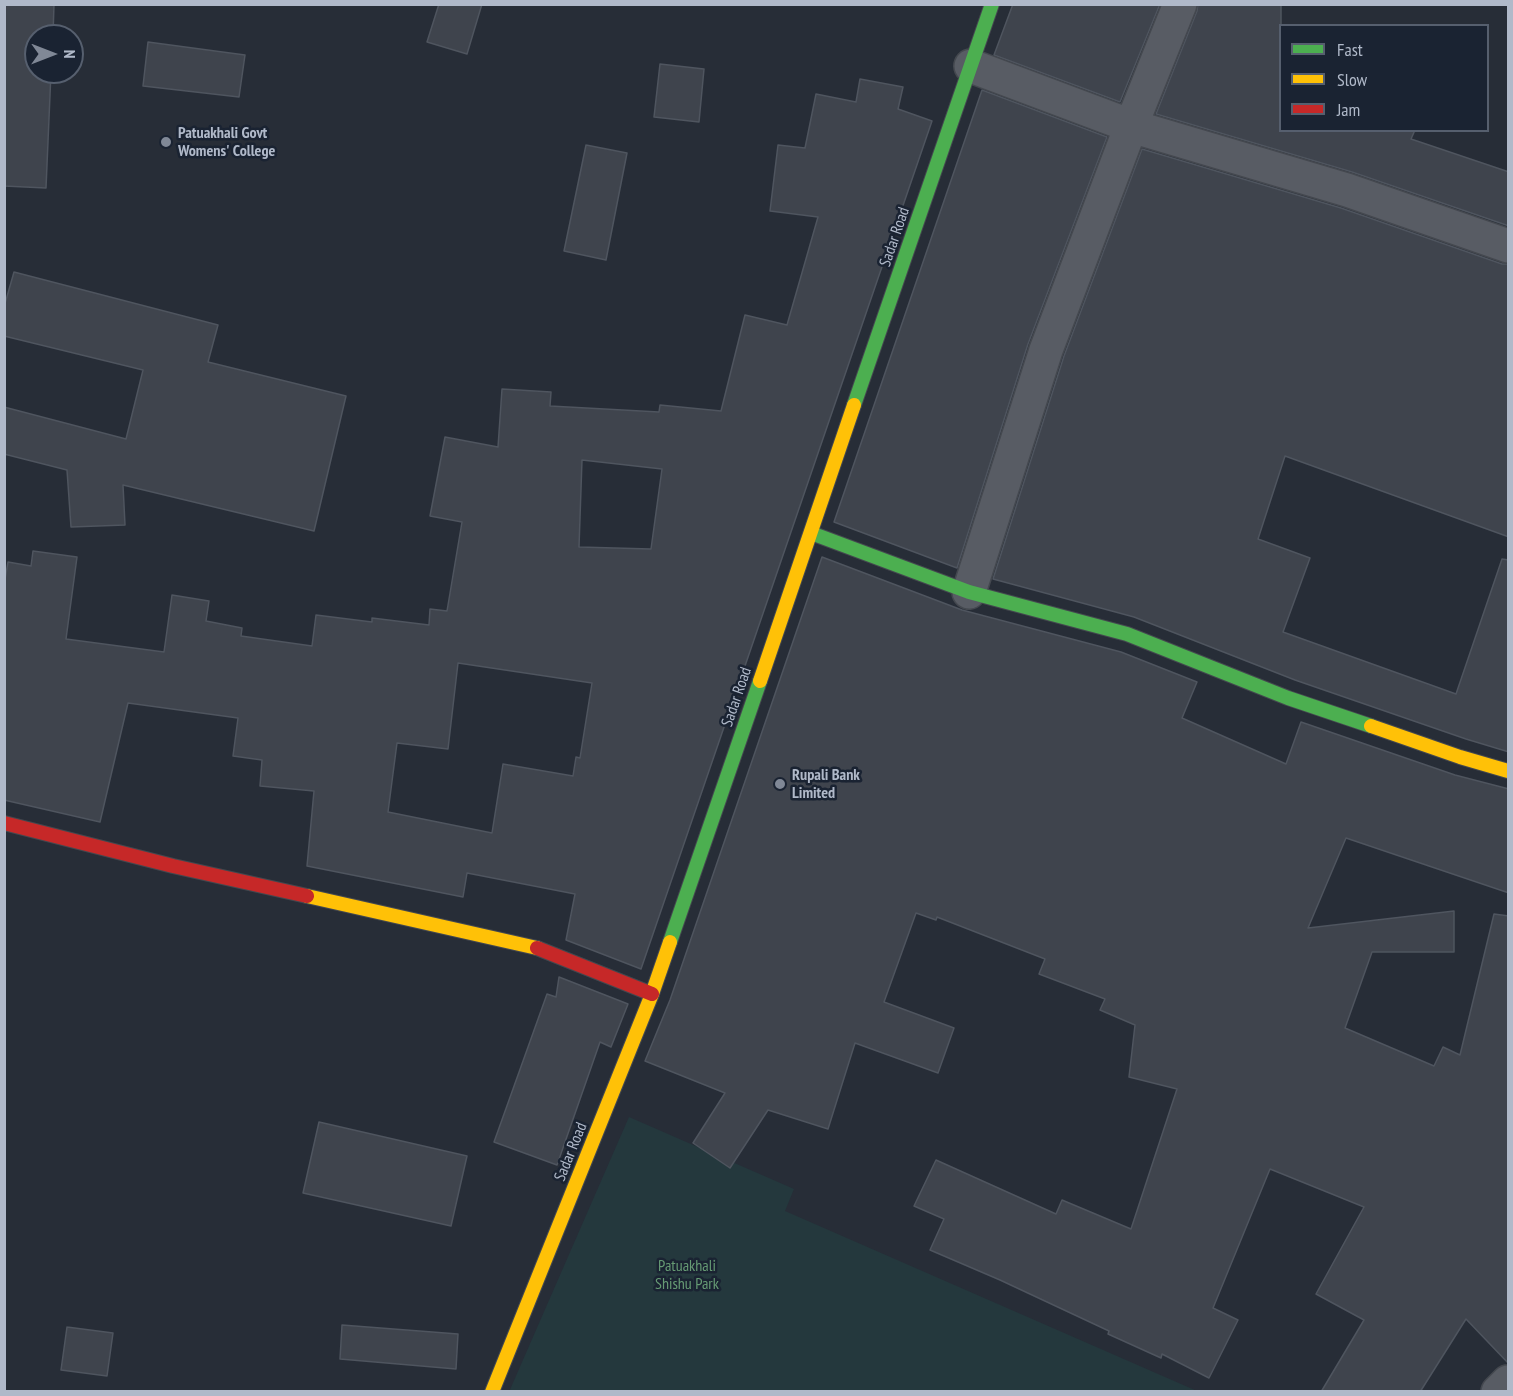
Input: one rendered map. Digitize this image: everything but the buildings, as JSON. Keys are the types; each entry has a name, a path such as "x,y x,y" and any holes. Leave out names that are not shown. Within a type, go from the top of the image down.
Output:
{"street":[{"name":"Sadar Road","path":"492,1392 652,994 992,4"},
{"path":"969,592 1046,350 1180,4"},
{"path":"971,66 1131,126 1347,190 1509,246"},
{"path":"811,533 969,592 1127,634 1288,698 1460,757 1509,771"},
{"path":"4,824 173,866 529,945 652,994"},
{"path":"1498,1392 1509,1382"}],"green space":[{"name":"Patuakhali Shishu Park","path":"629,1117 794,1189 785,1211 1197,1391 509,1392"}],"traffic: fast":[{"path":"854,405 992,4"},
{"path":"811,533 969,592 1127,634 1288,698 1371,726"},
{"path":"670,942 760,681"}],"traffic: slow":[{"path":"760,681 854,405"},
{"path":"1371,726 1508,771"},
{"path":"307,896 537,948"},
{"path":"492,1392 652,994 670,942"}],"traffic: jam":[{"path":"4,823 173,866 307,896"},
{"path":"537,948 652,994"}],"place":[{"name":"Patuakhali Govt Womens' College","path":"166,142"},
{"name":"Rupali Bank Limited","path":"780,784"}]}
